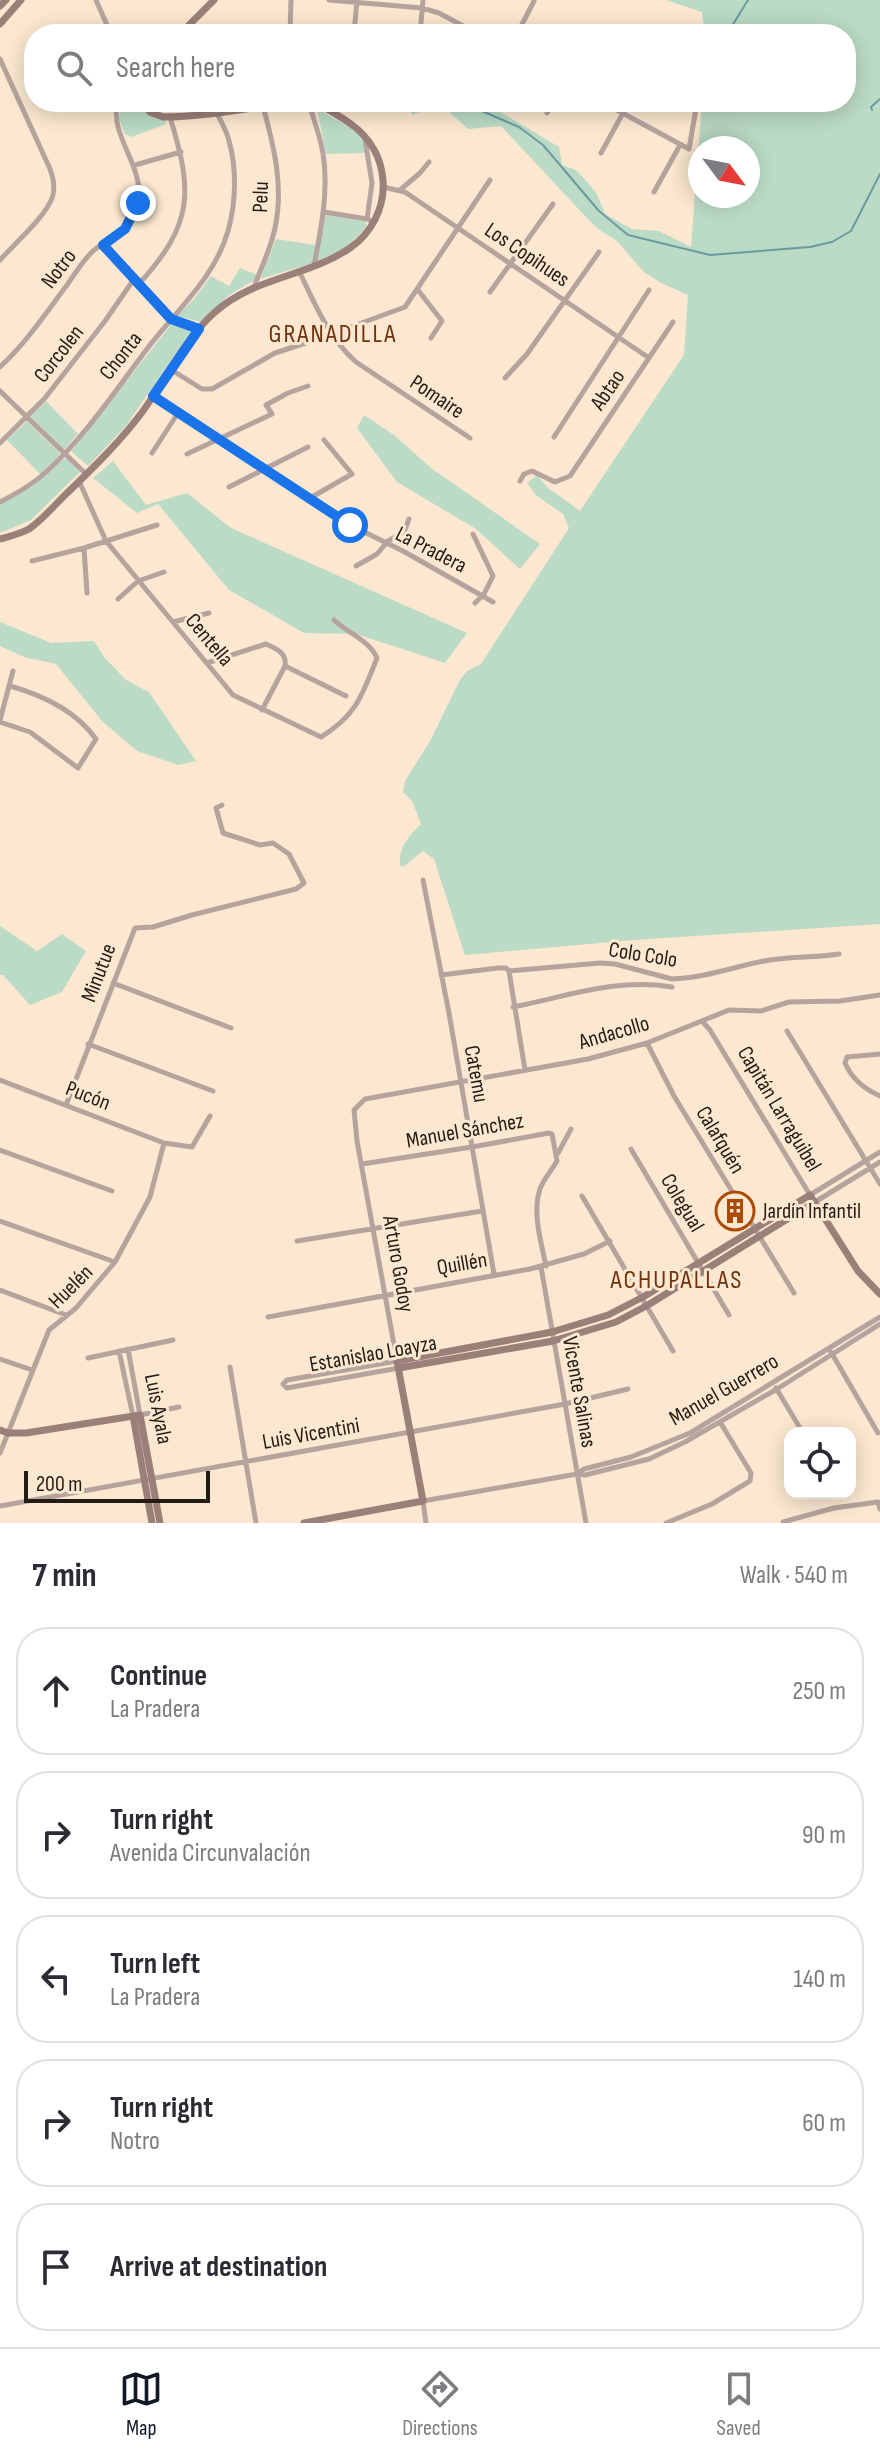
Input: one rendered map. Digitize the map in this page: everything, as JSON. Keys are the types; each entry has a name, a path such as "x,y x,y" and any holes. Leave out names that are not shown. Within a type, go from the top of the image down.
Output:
{"street":[{"path":"0,6 6,0"},
{"path":"0,24 21,0"},
{"path":"96,0 107,24"},
{"path":"190,24 214,0"},
{"path":"290,24 291,0"},
{"path":"329,0 422,8 459,24"},
{"path":"421,24 423,0"},
{"path":"355,24 357,1"},
{"path":"522,24 534,1"},
{"path":"0,59 24,112"},
{"path":"0,260 53,197 50,169 24,112"},
{"name":"Notro","path":"0,367 31,332 92,251 125,229 135,212 139,194 135,165 116,121 117,112"},
{"path":"150,112 170,117 217,112"},
{"name":"Chonta","path":"0,502 33,483 65,454 171,319 193,296 213,266 228,232 234,202 229,140 217,112"},
{"name":"Pelu","path":"254,287 275,231 279,197 276,153 265,112"},
{"path":"311,112 325,174 324,212 314,266"},
{"path":"0,539 29,528 86,474 126,432 199,329 222,306 254,287 314,266 353,246 382,202 380,164 376,151 364,135 331,112"},
{"path":"601,153 623,113 689,149 695,112"},
{"name":"Corcolen","path":"0,443 27,417 137,281 171,244 187,189 181,152 170,117"},
{"path":"364,135 372,183 370,221"},
{"path":"654,192 680,145"},
{"path":"135,165 181,152"},
{"path":"400,190 429,162"},
{"path":"170,369 207,390 275,353 405,307 490,180"},
{"name":"Los Copihues","path":"383,187 400,190 649,358"},
{"path":"490,292 553,204"},
{"path":"324,212 370,221"},
{"path":"103,245 171,319 199,329"},
{"path":"505,378 527,354 599,252"},
{"name":"Pomaire","path":"299,271 330,335 356,362 470,438"},
{"path":"418,289 442,321 431,338"},
{"path":"554,437 649,290"},
{"name":"Abtao","path":"520,481 524,474 532,471 555,482 570,476 673,322"},
{"path":"187,454 272,414 266,405 308,386"},
{"path":"0,391 86,474"},
{"name":"La Pradera","path":"153,396 350,525 493,602"},
{"path":"152,453 178,413"},
{"path":"310,498 352,474 324,440"},
{"path":"229,487 308,447"},
{"name":"Centella","path":"79,481 106,541 233,695 321,737 337,727 359,702 377,658 373,648 334,620"},
{"path":"356,566 404,532 409,519"},
{"path":"32,561 157,525"},
{"path":"473,534 493,575 483,595 475,603"},
{"path":"84,548 87,593"},
{"path":"118,599 138,581 164,572"},
{"path":"173,622 209,613"},
{"path":"206,663 266,644 283,654 286,657 285,666 262,710"},
{"path":"285,666 346,696"},
{"path":"10,686 47,699 94,736 95,743 78,768 30,732 0,721 13,671"},
{"name":"Minutue","path":"66,1105 135,928 153,927 296,889 304,883 289,854 273,843 260,845 223,833 216,808 222,805"},
{"name":"Catemu","path":"423,880 494,1274"},
{"name":"Colo Colo","path":"441,975 498,968 509,971 600,963 681,979 767,960 839,954"},
{"path":"509,971 525,1070"},
{"path":"113,983 231,1028"},
{"name":"Colo Colo","path":"513,1007 612,985 644,983 672,987"},
{"name":"Andacollo","path":"356,1106 365,1099 588,1059 647,1043 729,1010 761,1011 789,1002 840,1001 880,995"},
{"name":"Capitán Larraguibel","path":"702,1021 858,1271 880,1294"},
{"path":"787,1031 880,1184"},
{"name":"Calafquén","path":"647,1043 674,1096 794,1293"},
{"path":"88,1044 213,1091"},
{"path":"880,1054 847,1057 845,1063 856,1081 880,1096"},
{"name":"Pucón","path":"0,1080 164,1143"},
{"name":"Arturo Godoy","path":"356,1106 354,1110 362,1164 426,1523"},
{"path":"164,1143 192,1147 210,1116"},
{"path":"557,1156 571,1129"},
{"name":"Manuel Sánchez","path":"362,1164 549,1133 553,1137 557,1156"},
{"name":"Huelén","path":"0,1453 4,1431 49,1330 76,1308 115,1262 150,1197 164,1143"},
{"name":"Colegual","path":"631,1149 729,1315"},
{"path":"0,1150 112,1191"},
{"name":"Estanislao Loayza","path":"398,1364 287,1380 283,1384 287,1388 552,1336 596,1321 646,1301 880,1152"},
{"name":"Vicente Salinas","path":"557,1156 539,1191 537,1221 552,1336 586,1523"},
{"name":"Estanislao Loayza","path":"812,1198 880,1162"},
{"path":"582,1196 673,1351"},
{"path":"297,1241 482,1211"},
{"path":"0,1221 115,1262"},
{"name":"Quillén","path":"268,1317 543,1266 584,1254 610,1241"},
{"path":"0,1290 67,1316"},
{"name":"Manuel Guerrero","path":"304,1523 577,1474 584,1469 631,1457 719,1420 880,1317"},
{"name":"Manuel Guerrero","path":"831,1351 880,1324"},
{"path":"88,1358 173,1340"},
{"name":"Luis Ayala","path":"128,1349 152,1523"},
{"name":"Luis Ayala","path":"119,1351 137,1415"},
{"path":"831,1351 878,1433"},
{"path":"0,1359 32,1370"},
{"path":"230,1367 256,1523"},
{"path":"775,1386 799,1427"},
{"name":"Luis Vicentini","path":"0,1506 410,1433 628,1389"},
{"path":"4,1431 26,1433 179,1407"},
{"path":"666,1523 712,1504 750,1481 752,1477 719,1420"},
{"name":"Luis Ayala","path":"148,1480 160,1523"},
{"path":"783,1522 834,1508 878,1502 880,1509"}],"green space":[{"path":"666,0 880,0 880,924 465,955 434,859 423,851 403,867 400,865 403,847 421,824 412,801 403,792 405,781 430,741 460,680 467,671 481,664 569,528 563,514 536,495 527,483 537,475 547,487 580,511 684,355 688,295 644,272 617,241 585,216 501,126 468,129 449,112 501,112 559,147 562,165 576,170 588,183 597,194 605,214 632,229 659,231 691,247 694,208 760,208 760,136 699,136 701,112 856,112 856,24 704,24 702,12"},
{"path":"120,112 148,112 165,119 166,124 131,137 125,134 119,119"},
{"path":"318,112 346,125 364,138 366,153 326,154"},
{"path":"325,215 365,221 367,226 344,247 316,262"},
{"path":"276,239 316,245 313,263 260,279"},
{"path":"240,268 257,275 255,280 229,295 201,322 177,316 211,276 229,286"},
{"path":"174,321 194,327 125,427 88,466 71,451"},
{"path":"46,401 78,434 64,450 30,416"},
{"path":"364,415 394,435 431,468 540,544 520,569 476,529 397,482 357,428"},
{"path":"27,421 60,453 40,474 7,440"},
{"path":"67,458 80,472 31,520 0,533 0,504 34,485"},
{"path":"113,461 146,505 187,493 231,528 467,633 445,663 356,634 304,633 229,590 158,504 137,513 93,478"},
{"path":"0,622 51,643 94,641 104,657 126,680 149,692 196,761 178,765 137,751 102,721 56,664 24,657 0,646"},
{"path":"0,926 37,951 62,934 86,951 62,992 30,1005 0,975"}],"waterway":[{"path":"733,24 748,0"},
{"path":"872,110 871,107 880,99"},
{"path":"484,112 519,127 543,145 599,211 628,235 710,255 810,247 832,242 851,231 880,174"}],"place":[{"name":"Jardín Infantil","path":"735,1211"}],"district":[{"name":"GRANADILLA","path":"333,334"},
{"name":"ACHUPALLAS","path":"677,1280"}],"route":[{"path":"138,203 125,229 103,245 171,319 199,329 153,396 350,525"}]}
